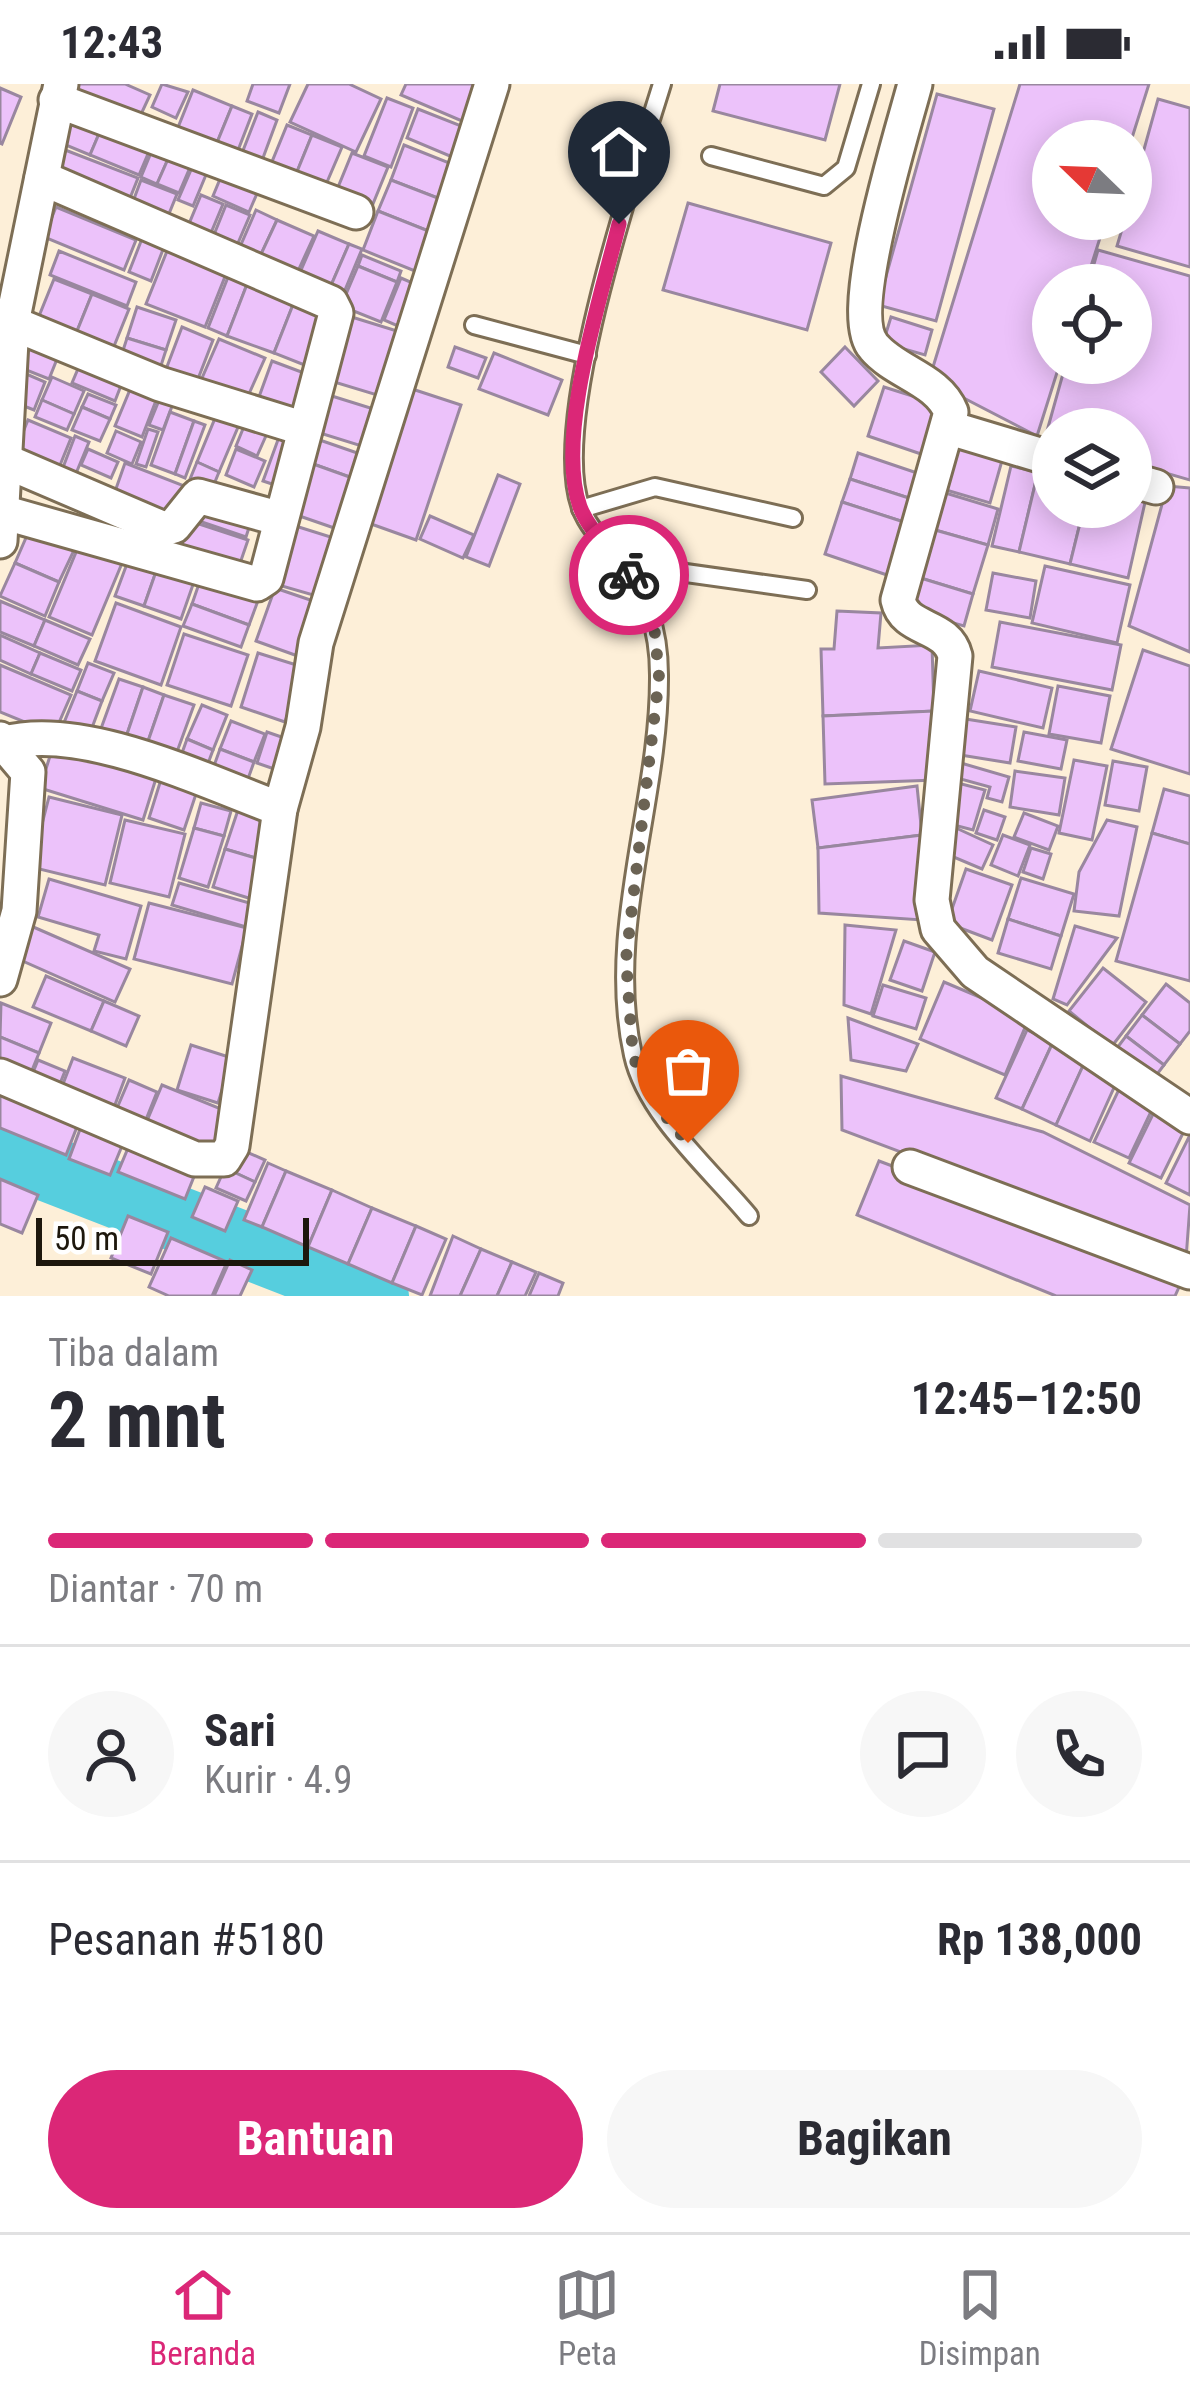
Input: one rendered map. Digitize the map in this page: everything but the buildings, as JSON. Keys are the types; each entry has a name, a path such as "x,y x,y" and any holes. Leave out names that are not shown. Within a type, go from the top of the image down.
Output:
{"street":[{"path":"0,1076 178,1153 224,1159 237,1129 280,809 303,727 316,643 492,84"},
{"path":"915,84 870,254 865,328 875,349 945,398 950,428 898,600 908,618 944,635 955,656 932,900 938,929 976,972 1190,1117"},
{"path":"42,178 332,303 336,313 266,578 245,585 1,526 10,307 58,92 356,212"},
{"path":"10,307 160,384 305,428"},
{"path":"950,428 1032,453"},
{"path":"3,460 164,529 174,526 198,496 281,519"},
{"path":"2,741 50,735 170,768 280,809"},
{"path":"0,979 19,911 28,772 2,741"},
{"path":"910,1167 1190,1272"}],"lane":[{"path":"662,84 619,224 587,355 571,468 581,509 653,613 659,677 626,959 633,1057 657,1106 749,1216"},
{"path":"711,156 824,186 846,168 871,84"},
{"path":"474,325 587,355"},
{"path":"581,509 655,487 793,518"},
{"path":"622,565 807,590"}],"waterway":[{"path":"0,1150 376,1296"}],"way so far":[{"path":"629,575 653,613 659,677 626,959 633,1057 657,1106 688,1143"}],"route":[{"path":"619,224 587,355 571,468 581,509 629,575"}]}
